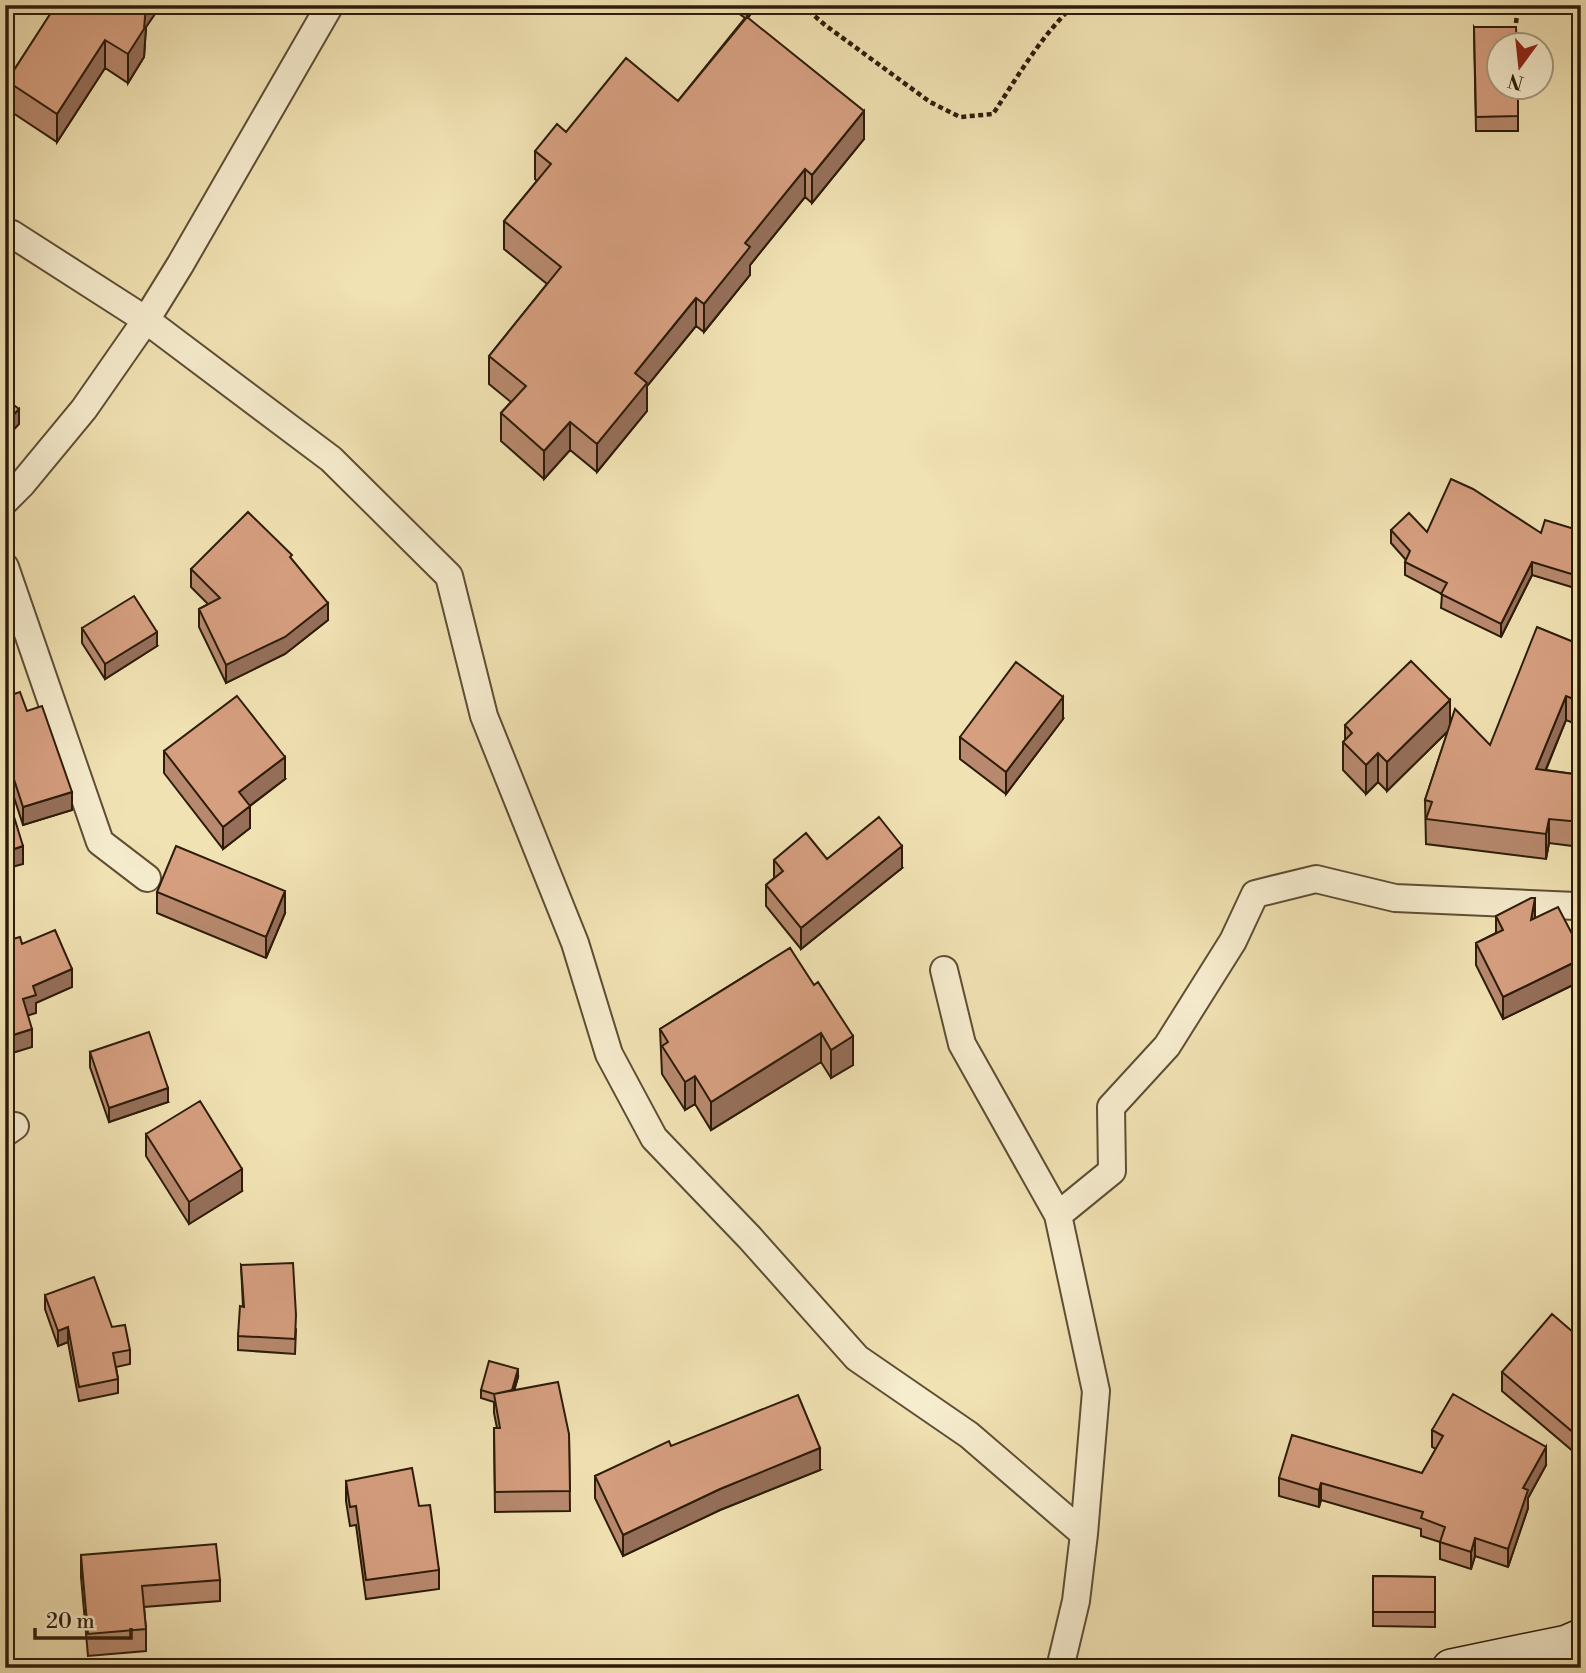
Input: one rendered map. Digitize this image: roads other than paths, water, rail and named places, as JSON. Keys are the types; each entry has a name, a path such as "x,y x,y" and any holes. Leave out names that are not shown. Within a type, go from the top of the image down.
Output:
{"street":[{"path":"5,501 83,410 146,320 330,5"},
{"path":"5,232 146,320 331,459 449,576 484,716 575,943 609,1054 654,1138 858,1357 969,1434 1084,1534"},
{"path":"5,567 100,842 147,878"},
{"path":"1058,1215 1112,1171 1111,1107 1167,1046 1233,941 1255,894 1316,878 1395,898 1576,906"},
{"path":"944,970 962,1044 1058,1215 1096,1391 1076,1601 1060,1668"},
{"path":"1451,1668 1575,1650"}]}
